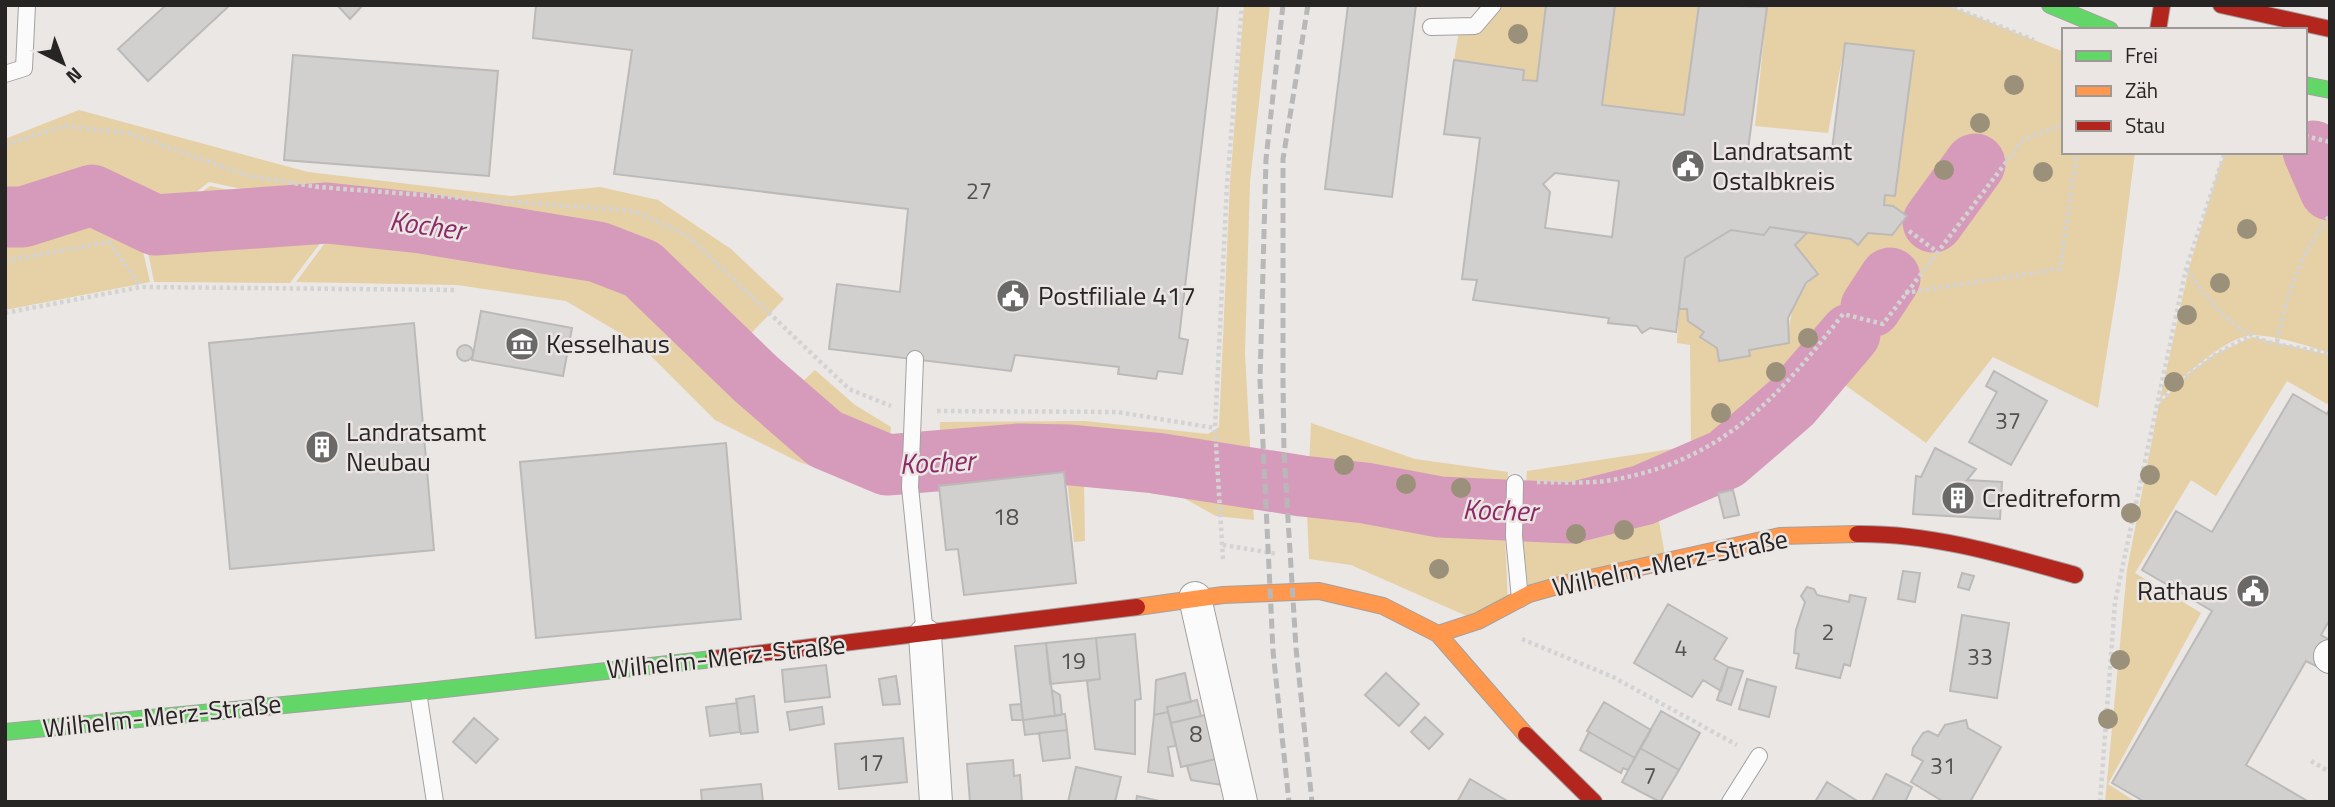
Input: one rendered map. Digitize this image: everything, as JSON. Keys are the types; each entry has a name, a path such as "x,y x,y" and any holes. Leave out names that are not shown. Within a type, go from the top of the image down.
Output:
{"street":[{"path":"2050,5 2105,28"},
{"path":"2158,28 2162,5"},
{"path":"2221,5 2330,29"},
{"path":"2307,85 2330,90"},
{"name":"Wilhelm-Merz-Straße","path":"1438,634 1478,621 1520,599 1567,583 1780,536 1882,534 1977,548 2075,575"},
{"name":"Wilhelm-Merz-Straße","path":"5,732 418,692 925,635 1195,598 1319,591 1382,606 1438,634 1538,748 1594,802"},
{"path":"1195,598 1241,802"},
{"path":"925,635 936,802"}],"lane":[{"path":"5,74 24,68 27,5"},
{"path":"1431,27 1475,26 1493,5"},
{"path":"915,359 910,487 925,635"},
{"path":"1515,483 1514,536 1520,599"},
{"path":"418,692 435,802"},
{"path":"1730,802 1759,756"}],"path":[{"path":"1223,545 1215,428 1227,185 1242,5"},
{"path":"1947,5 2041,43"},
{"path":"1515,483 1611,481 1686,460 1763,407 1796,376 1843,314 1883,324 1903,294 2023,140 2062,125"},
{"path":"5,145 64,126 128,133 260,178 332,188 634,211 687,235 849,389 889,405 913,410 1117,412 1215,428"},
{"path":"2307,136 2330,142"},
{"path":"1903,294 2060,269 2077,154"},
{"path":"2100,802 2115,602 2186,269 2224,154"},
{"path":"2277,342 2286,295 2307,246 2330,215"},
{"path":"1909,231 1936,251"},
{"path":"5,261 109,242 141,287"},
{"path":"2186,269 2204,295 2223,315 2252,336 2330,354"},
{"path":"5,313 141,287 455,290"},
{"path":"2158,403 2188,372 2214,353 2252,336"},
{"path":"1478,621 1613,677 1759,756"},
{"path":"2311,761 2330,772"}],"shaded area":[{"path":"1244,5 1270,5 1250,182 1245,353 1254,520 1216,516 1162,486 1084,481 1085,541 1074,542 1066,470 938,483 940,422 1085,421 1208,434 1219,427 1230,183"},
{"path":"1479,5 1546,5 1537,81 1523,80 1523,70 1454,60 1460,26 1475,25"},
{"path":"1615,5 1699,5 1684,115 1602,105"},
{"path":"1753,5 1947,5 2062,51 2062,154 2135,154 2098,408 1993,357 1926,443 1845,385 1837,396 1744,467 1656,505 1666,561 1529,594 1522,534 1527,471 1691,446 1690,345 1677,343 1679,309 1687,309 1688,321 1704,332 1700,337 1717,348 1720,361 1749,356 1749,350 1789,343 1794,305 1818,274 1795,245 1807,233 1851,239 1858,245 1868,233 1892,235 1906,216 1884,205 1885,195 1895,196 1914,51 1845,43 1828,133 1755,126 1767,7"},
{"path":"79,110 308,172 511,196 600,187 658,200 731,249 784,299 738,347 786,397 815,370 855,405 891,427 885,490 799,462 715,420 640,345 566,301 457,285 296,282 336,228 304,202 209,182 191,196 171,219 154,219 89,189 23,213 5,213 5,139"},
{"path":"2307,124 2330,127 2330,353 2273,337 2243,337 2217,350 2160,399 2189,268 2220,164 2226,154 2307,154"},
{"path":"210,186 301,206 331,229 290,283 154,282 148,252 192,199"},
{"path":"91,201 158,231 143,251 150,282 5,310 5,223 26,223"},
{"path":"2252,337 2330,355 2330,400 2327,404 2287,381 2216,496 2191,480 2135,573 2201,613 2108,784 2136,802 2105,802 2127,570 2159,404 2188,374 2215,354"},
{"path":"1311,423 1415,459 1508,472 1505,535 1508,605 1478,621 1351,565 1309,559 1307,512"}],"building":[{"path":"166,5 230,5 148,81 118,49"},
{"path":"337,5 363,5 350,19"},
{"path":"536,5 1218,5 1179,338 1188,340 1182,374 1158,371 1156,379 1118,374 1119,367 1015,355 1011,371 829,349 837,284 900,292 908,209 614,174 632,50 533,38"},
{"path":"1348,5 1416,5 1392,197 1325,189"},
{"name":"Landratsamt Ostalbkreis","path":"1546,5 1615,5 1602,105 1684,115 1699,5 1767,7 1747,157 1768,159 1769,151 1831,158 1845,43 1914,51 1895,196 1885,195 1884,205 1893,206 1907,216 1892,235 1868,233 1858,245 1851,239 1770,227 1764,235 1731,230 1685,258 1676,332 1650,328 1642,333 1637,326 1608,323 1609,318 1473,300 1477,280 1462,279 1480,138 1444,134 1454,60 1524,70 1523,80 1537,81","holes":["1555,173 1619,181 1612,237 1545,228 1550,192 1543,184"]},
{"path":"293,55 498,71 489,176 284,160"},
{"path":"1770,227 1807,233 1795,245 1818,274 1806,283 1788,318 1789,343 1749,350 1750,356 1719,361 1717,348 1700,337 1704,332 1688,321 1687,309 1679,309 1685,258 1731,230 1764,235"},
{"name":"Kesselhaus","path":"481,311 572,328 563,376 472,360"},
{"name":"Landratsamt Neubau","path":"414,323 434,550 230,569 209,343"},
{"path":"465,345 473,353 465,361 457,353"},
{"path":"1994,371 2047,401 2011,465 1969,442 1997,392 1986,386"},
{"name":"Rathaus","path":"2293,394 2327,414 2330,408 2330,619 2321,635 2330,640 2330,656 2322,669 2306,661 2246,765 2309,802 2145,802 2112,783 2212,611 2142,570 2176,511 2212,532"},
{"name":"Landratsamt Neubau","path":"726,443 741,619 536,638 520,462"},
{"name":"Creditreform","path":"1935,448 1976,469 1967,480 2002,482 2000,519 1913,514 1916,476 1921,477"},
{"path":"1064,472 1076,583 964,595 958,549 946,550 939,486"},
{"path":"1733,490 1739,515 1724,518 1718,493"},
{"path":"1903,571 1920,573 1915,602 1898,599"},
{"path":"1962,573 1974,576 1969,590 1958,587"},
{"path":"1807,587 1814,589 1817,595 1849,602 1850,595 1866,598 1850,666 1844,664 1840,678 1796,668 1799,654 1794,653 1796,630 1805,602 1801,596"},
{"path":"1668,604 1727,638 1714,659 1728,667 1721,691 1703,680 1692,697 1634,663"},
{"path":"1962,615 2009,623 1997,698 1950,691"},
{"path":"1135,634 1141,699 1135,700 1135,754 1095,749 1087,681 1100,679 1096,638"},
{"path":"1096,638 1100,679 1050,684 1046,643"},
{"path":"1046,643 1055,716 1023,720 1015,646"},
{"path":"826,665 830,697 785,702 782,670"},
{"path":"1728,667 1743,671 1731,705 1717,700"},
{"path":"1185,673 1191,702 1167,707 1168,712 1154,715 1156,680"},
{"path":"1386,673 1419,704 1399,726 1365,695"},
{"path":"896,676 900,704 883,705 879,679"},
{"path":"1747,679 1776,687 1769,717 1739,709"},
{"path":"1052,690 1060,695 1062,715 1055,716"},
{"path":"754,696 758,732 741,734 736,699"},
{"path":"1197,700 1201,716 1171,723 1167,707"},
{"path":"1604,702 1651,730 1635,758 1587,731"},
{"path":"737,703 740,732 710,736 706,707"},
{"path":"1021,704 1023,720 1012,720 1010,705"},
{"path":"822,707 824,724 790,730 787,712"},
{"path":"1661,711 1700,733 1679,770 1640,748"},
{"path":"1168,712 1176,746 1168,747 1173,776 1148,772 1154,715"},
{"path":"1214,713 1224,757 1181,767 1171,723"},
{"path":"1065,714 1067,730 1025,735 1023,720"},
{"path":"1425,717 1443,734 1429,749 1411,732"},
{"path":"474,718 498,739 476,763 453,742"},
{"path":"1966,720 1968,728 2001,747 1970,802 1944,802 1911,782 1923,761 1912,755 1913,748 1923,733 1928,731 1938,736 1945,725"},
{"path":"1067,730 1070,758 1043,761 1039,733"},
{"path":"1589,732 1635,758 1628,770 1623,768 1621,773 1580,750"},
{"path":"903,738 907,782 839,789 835,744"},
{"path":"1640,748 1679,770 1660,802 1622,782"},
{"path":"1216,759 1222,785 1191,780 1187,766"},
{"path":"1013,760 1014,776 1020,775 1022,802 970,802 967,764"},
{"path":"1076,767 1121,777 1115,802 1068,802"},
{"path":"1886,774 1912,787 1905,802 1872,801"},
{"path":"1470,779 1509,802 1457,802"},
{"path":"1827,782 1859,802 1815,802"},
{"path":"761,784 763,802 702,802 701,790"},
{"path":"1137,796 1164,802 1136,802"}],"waterway":[{"path":"2313,151 2330,190"},
{"name":"Kocher","path":"1933,222 1975,164"},
{"name":"Kocher","path":"5,217 23,217 92,195 155,225 327,213 421,223 598,252 642,269 756,379 825,439 887,465 1020,454 1070,455 1155,463 1365,493 1440,507 1571,513 1643,495 1726,459 1791,403 1850,334"},
{"name":"Kocher","path":"1871,307 1890,278"}],"railway":[{"path":"1283,5 1266,159 1260,381 1273,651 1289,802"},
{"path":"1308,5 1283,159 1283,381 1284,454 1296,648 1312,802"}],"traffic: fast":[{"path":"2050,5 2105,28"},
{"path":"2307,85 2330,90"},
{"path":"5,732 418,692 713,659"}],"traffic: slow":[{"path":"1438,634 1478,621 1529,594 1568,583 1780,536 1857,534"},
{"path":"1137,607 1223,595 1319,591 1383,606 1438,634 1526,735"}],"traffic: jam":[{"path":"2158,28 2162,5"},
{"path":"2221,5 2330,29"},
{"path":"1857,534 1940,541 2075,575"},
{"path":"713,659 1137,607"},
{"path":"1526,735 1594,802"}],"place":[{"name":"Landratsamt Ostalbkreis","path":"1688,166"},
{"name":"Postfiliale 417","path":"1013,296"},
{"name":"Kesselhaus","path":"522,344"},
{"name":"Landratsamt Neubau","path":"322,447"},
{"name":"Creditreform","path":"1958,498"},
{"name":"Rathaus","path":"2253,591"}]}
